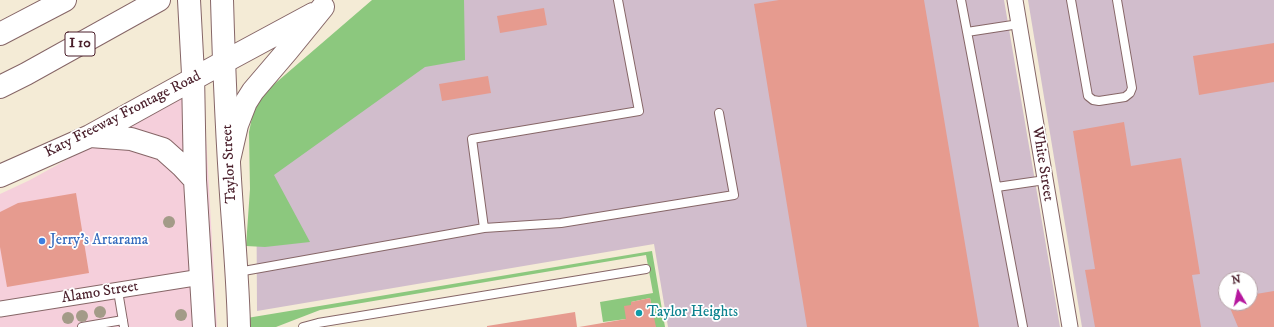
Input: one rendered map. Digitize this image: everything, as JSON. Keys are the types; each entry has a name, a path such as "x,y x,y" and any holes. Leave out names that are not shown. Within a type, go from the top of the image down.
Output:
{"main road":[{"path":"0,34 65,0"},
{"name":"I 10","path":"0,87 159,0"},
{"path":"189,0 193,74 195,180 204,327"},
{"name":"Taylor Street","path":"222,0 229,160 237,272 239,327"},
{"path":"229,160 237,125 252,91 328,3"},
{"name":"Katy Freeway Frontage Road","path":"0,176 90,136 224,55 310,15 328,3"},
{"path":"90,136 131,139 163,149 195,180"}],"street":[{"name":"White Street","path":"1015,0 1070,327"},
{"name":"Alamo Street","path":"0,310 201,277"}],"lane":[{"path":"484,228 472,139 639,111 618,0"},
{"path":"961,0 1023,327"},
{"path":"1071,0 1088,96 1093,100 1099,101 1125,97 1130,93 1132,88 1117,0"},
{"path":"967,32 1019,24"},
{"path":"237,272 484,228 561,223 734,195 719,113"},
{"path":"997,187 1045,180"},
{"path":"303,327 318,323 646,269"},
{"path":"82,327 123,324 118,291"}],"shaded area":[{"path":"392,0 1004,0 1060,327 668,327 654,244 257,311 256,122"},
{"path":"1028,0 1274,0 1274,327 1082,327"},
{"path":"203,84 217,327 0,327 0,194 30,180"}],"green space":[{"path":"372,0 464,0 465,60 425,67 274,175 310,242 265,247 246,246 250,189 249,132 253,113 264,93"},
{"path":"652,251 665,327 655,327 650,298 631,302 626,319 603,322 600,302 653,293 646,255 320,310 276,327 247,327 247,318"}],"building":[{"path":"779,0 924,0 979,327 807,327 754,4"},
{"path":"544,8 547,25 500,33 497,16"},
{"path":"1274,43 1274,82 1199,95 1193,56"},
{"path":"488,76 491,93 442,101 439,84"},
{"path":"1124,122 1131,166 1181,158 1200,274 1192,275 1201,327 1095,327 1085,270 1095,269 1073,131"},
{"name":"Jerry's Artarama","path":"76,193 89,273 7,287 0,247 0,212 18,203"},
{"path":"1274,291 1274,327 1238,327 1231,311 1258,311 1258,294"},
{"name":"Taylor Heights","path":"650,298 656,327 579,327 626,319 624,306 631,305 631,302"},
{"path":"575,312 577,327 487,327 487,326"}],"place":[{"name":"Jerry's Artarama","path":"42,241"},
{"name":"Taylor Heights","path":"639,313"}]}
